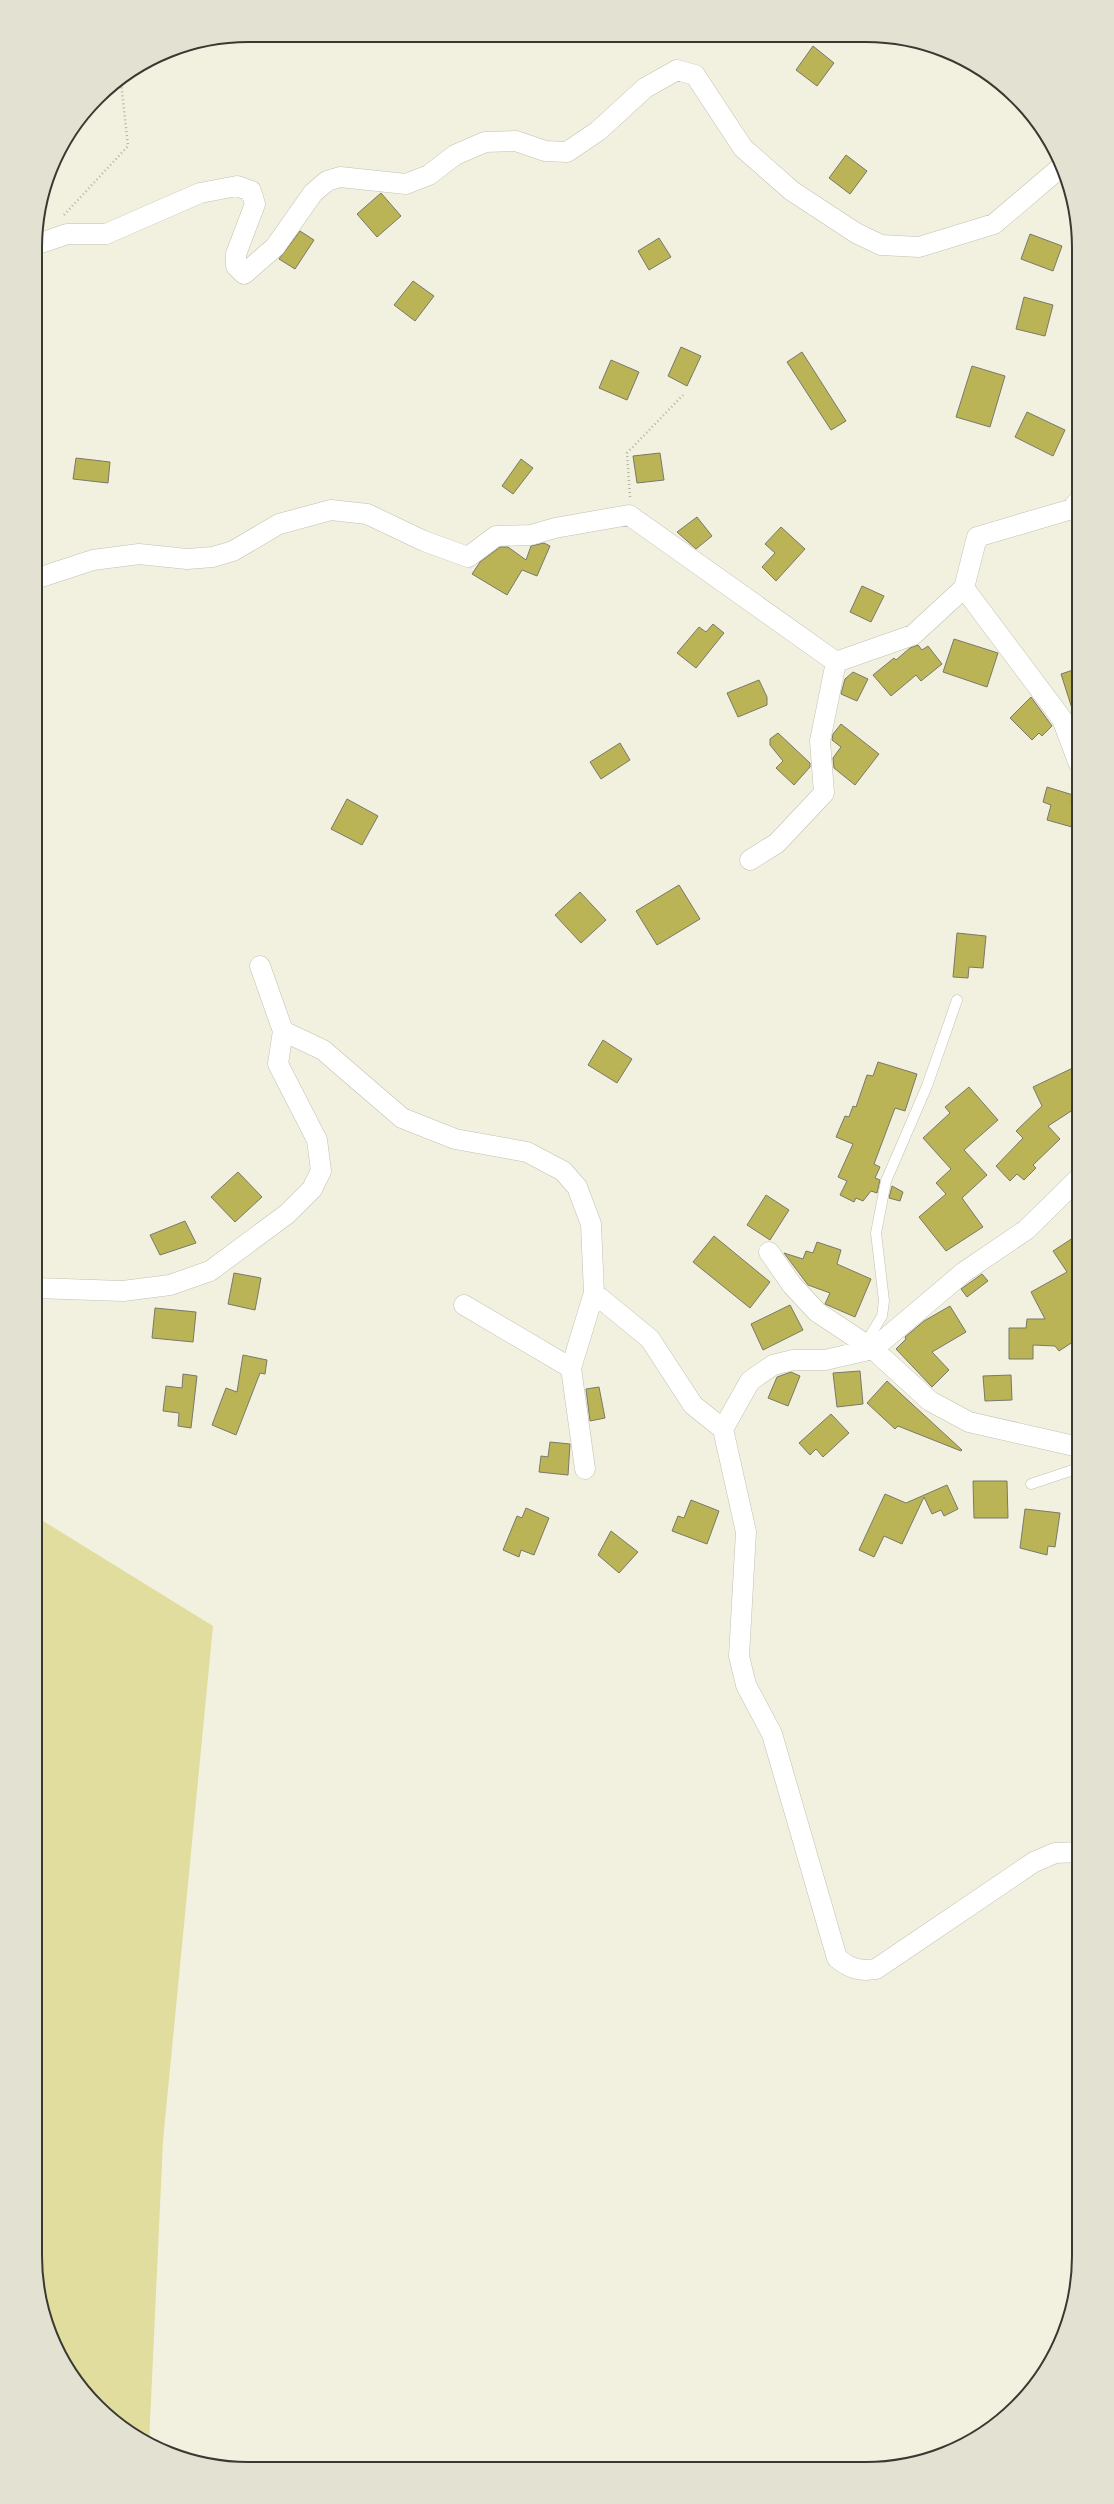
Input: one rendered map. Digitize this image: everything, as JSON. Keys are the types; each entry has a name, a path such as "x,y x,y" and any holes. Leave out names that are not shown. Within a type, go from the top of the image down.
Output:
{"street":[{"path":"42,243 67,234 106,234 200,193 237,186 251,191 254,204 236,254 236,266 244,274 275,247 313,193 327,181 340,177 406,184 429,175 455,155 485,142 516,142 545,151 567,152 598,130 645,88 677,70 695,75 743,148 792,191 856,233 881,245 919,247 994,224 1057,171"},
{"path":"836,662 913,635 964,588 977,537 1072,509"},
{"path":"42,577 100,559 139,554 187,559 213,557 232,551 279,524 331,510 367,514 424,541 468,557 496,536 530,535 555,528 631,516 836,662"},
{"path":"964,588 1062,720 1072,746"},
{"path":"750,860 778,843 824,793 820,741 836,662"},
{"path":"42,1288 123,1290 170,1285 210,1271 288,1214 312,1189 321,1171 317,1140 278,1064 283,1031 260,966"},
{"path":"283,1031 323,1050 402,1118 455,1138 527,1152 563,1171 577,1187 591,1224 594,1293 571,1368 585,1469"},
{"path":"722,1429 750,1381 773,1365 793,1360 825,1360 869,1346 964,1272 1026,1230 1072,1185"},
{"path":"769,1252 792,1285 818,1312 869,1346 930,1402 970,1422 1072,1445"},
{"path":"594,1293 650,1339 693,1406 722,1429 746,1532 739,1656 746,1685 772,1734 836,1958 855,1969 865,1971 876,1969 1034,1862 1055,1853 1072,1852"},
{"path":"464,1305 571,1368"}],"lane":[{"path":"869,1346 882,1316 884,1301 876,1233 886,1181 927,1086 957,1000"},
{"path":"1031,1484 1072,1470"}],"path":[{"path":"63,216 128,146 121,86"},
{"path":"631,516 627,453 682,395"}],"shaded area":[{"path":"42,1520 213,1626 163,2141 149,2437 112,2411 102,2402 77,2370 63,2347 53,2322 46,2296 42,2269"}],"building":[{"path":"813,46 834,63 817,86 796,70"},
{"path":"846,155 867,171 850,194 829,178"},
{"path":"381,193 401,216 377,237 357,214"},
{"path":"300,231 314,240 295,269 279,259"},
{"path":"1030,234 1062,246 1053,271 1021,259"},
{"path":"659,238 671,257 649,270 638,251"},
{"path":"413,281 434,296 415,321 394,305"},
{"path":"1024,297 1053,305 1045,336 1016,329"},
{"path":"681,347 701,356 687,386 668,376"},
{"path":"802,352 846,421 831,430 787,362"},
{"path":"611,360 639,372 627,400 599,388"},
{"path":"972,366 1005,376 990,427 956,417"},
{"path":"1027,412 1065,430 1053,456 1015,437"},
{"path":"660,453 664,480 637,483 633,456"},
{"path":"76,458 110,462 108,483 73,479"},
{"path":"521,459 533,468 513,494 502,486"},
{"path":"697,517 712,536 696,549 677,532"},
{"path":"781,527 805,549 776,581 762,567 775,553 765,544"},
{"path":"544,543 550,546 537,576 522,570 507,595 472,574 480,562 500,547 508,547 526,560 531,546"},
{"path":"862,586 884,596 871,622 850,612"},
{"path":"713,624 724,633 696,668 677,653 699,627 706,632"},
{"path":"954,639 998,653 987,687 943,672"},
{"path":"918,645 922,650 928,646 942,664 921,681 916,675 891,696 873,675 894,658 896,660 910,648"},
{"path":"1072,670 1072,708 1061,674"},
{"path":"853,672 868,679 857,701 841,694 845,679"},
{"path":"759,680 767,697 767,705 738,717 727,693"},
{"path":"1031,697 1052,726 1042,736 1039,733 1032,740 1010,718"},
{"path":"841,724 879,754 855,785 834,768 833,758 841,747 832,740 833,734"},
{"path":"778,733 810,763 810,767 794,785 776,768 783,761 770,745 770,739"},
{"path":"620,743 630,760 601,779 590,762"},
{"path":"1047,787 1072,795 1072,827 1047,820 1051,805 1043,802"},
{"path":"347,799 378,816 362,845 331,829"},
{"path":"679,885 700,919 657,945 636,911"},
{"path":"580,892 606,920 581,943 555,915"},
{"path":"957,933 986,936 983,968 969,967 968,978 953,977"},
{"path":"603,1040 632,1059 617,1083 588,1065"},
{"path":"878,1062 917,1074 905,1111 895,1108 874,1164 880,1167 875,1178 880,1180 877,1193 871,1191 863,1201 856,1198 854,1202 840,1195 847,1181 838,1177 853,1144 836,1137 845,1116 849,1117 853,1106 856,1107 867,1075 873,1076"},
{"path":"1072,1068 1072,1111 1048,1126 1060,1139 1033,1165 1036,1168 1024,1180 1017,1174 1010,1181 996,1166 1023,1138 1016,1131 1042,1106 1033,1087"},
{"path":"969,1087 998,1120 964,1150 987,1175 962,1198 983,1227 946,1251 919,1217 946,1194 936,1183 951,1169 923,1138 950,1113 945,1107"},
{"path":"238,1172 262,1197 235,1222 211,1197"},
{"path":"892,1186 903,1192 900,1201 889,1198"},
{"path":"766,1195 789,1210 770,1240 747,1225"},
{"path":"185,1221 196,1243 160,1255 150,1235"},
{"path":"714,1236 770,1282 750,1308 693,1262"},
{"path":"1072,1239 1072,1343 1059,1351 1055,1346 1033,1345 1033,1359 1009,1359 1009,1328 1026,1328 1027,1319 1045,1319 1031,1292 1067,1272 1053,1251"},
{"path":"817,1242 841,1250 837,1264 871,1279 855,1317 825,1304 830,1293 808,1285 784,1253 803,1259 806,1251 813,1253"},
{"path":"234,1273 261,1278 255,1310 228,1304"},
{"path":"982,1274 988,1281 967,1297 961,1289"},
{"path":"790,1305 803,1330 763,1350 751,1324"},
{"path":"950,1306 966,1332 932,1352 949,1370 932,1387 896,1349 906,1339 905,1337 924,1321"},
{"path":"155,1308 196,1312 193,1342 152,1338"},
{"path":"243,1355 267,1360 265,1374 260,1373 236,1435 212,1425 226,1388 237,1392"},
{"path":"860,1371 863,1404 837,1407 833,1373"},
{"path":"791,1372 800,1376 788,1406 768,1398 777,1377"},
{"path":"183,1374 197,1376 191,1428 178,1426 179,1413 163,1411 166,1386 182,1388"},
{"path":"1011,1375 1012,1400 985,1401 983,1376"},
{"path":"887,1381 962,1450 961,1451 898,1426 895,1429 867,1403"},
{"path":"599,1387 605,1418 590,1421 586,1389"},
{"path":"831,1414 849,1433 823,1457 816,1449 810,1455 799,1443"},
{"path":"550,1442 570,1444 568,1475 539,1472 541,1456 548,1457"},
{"path":"973,1481 1007,1481 1008,1518 974,1518"},
{"path":"947,1485 958,1509 944,1516 941,1510 932,1514 924,1497 902,1544 884,1536 874,1557 859,1550 885,1494 906,1503"},
{"path":"691,1500 719,1511 707,1544 672,1531 678,1516 684,1518"},
{"path":"526,1508 549,1518 534,1555 521,1550 519,1557 503,1550 517,1516 522,1518"},
{"path":"1025,1509 1060,1513 1055,1547 1048,1546 1047,1555 1020,1548"},
{"path":"611,1531 638,1552 619,1573 598,1555"}]}
